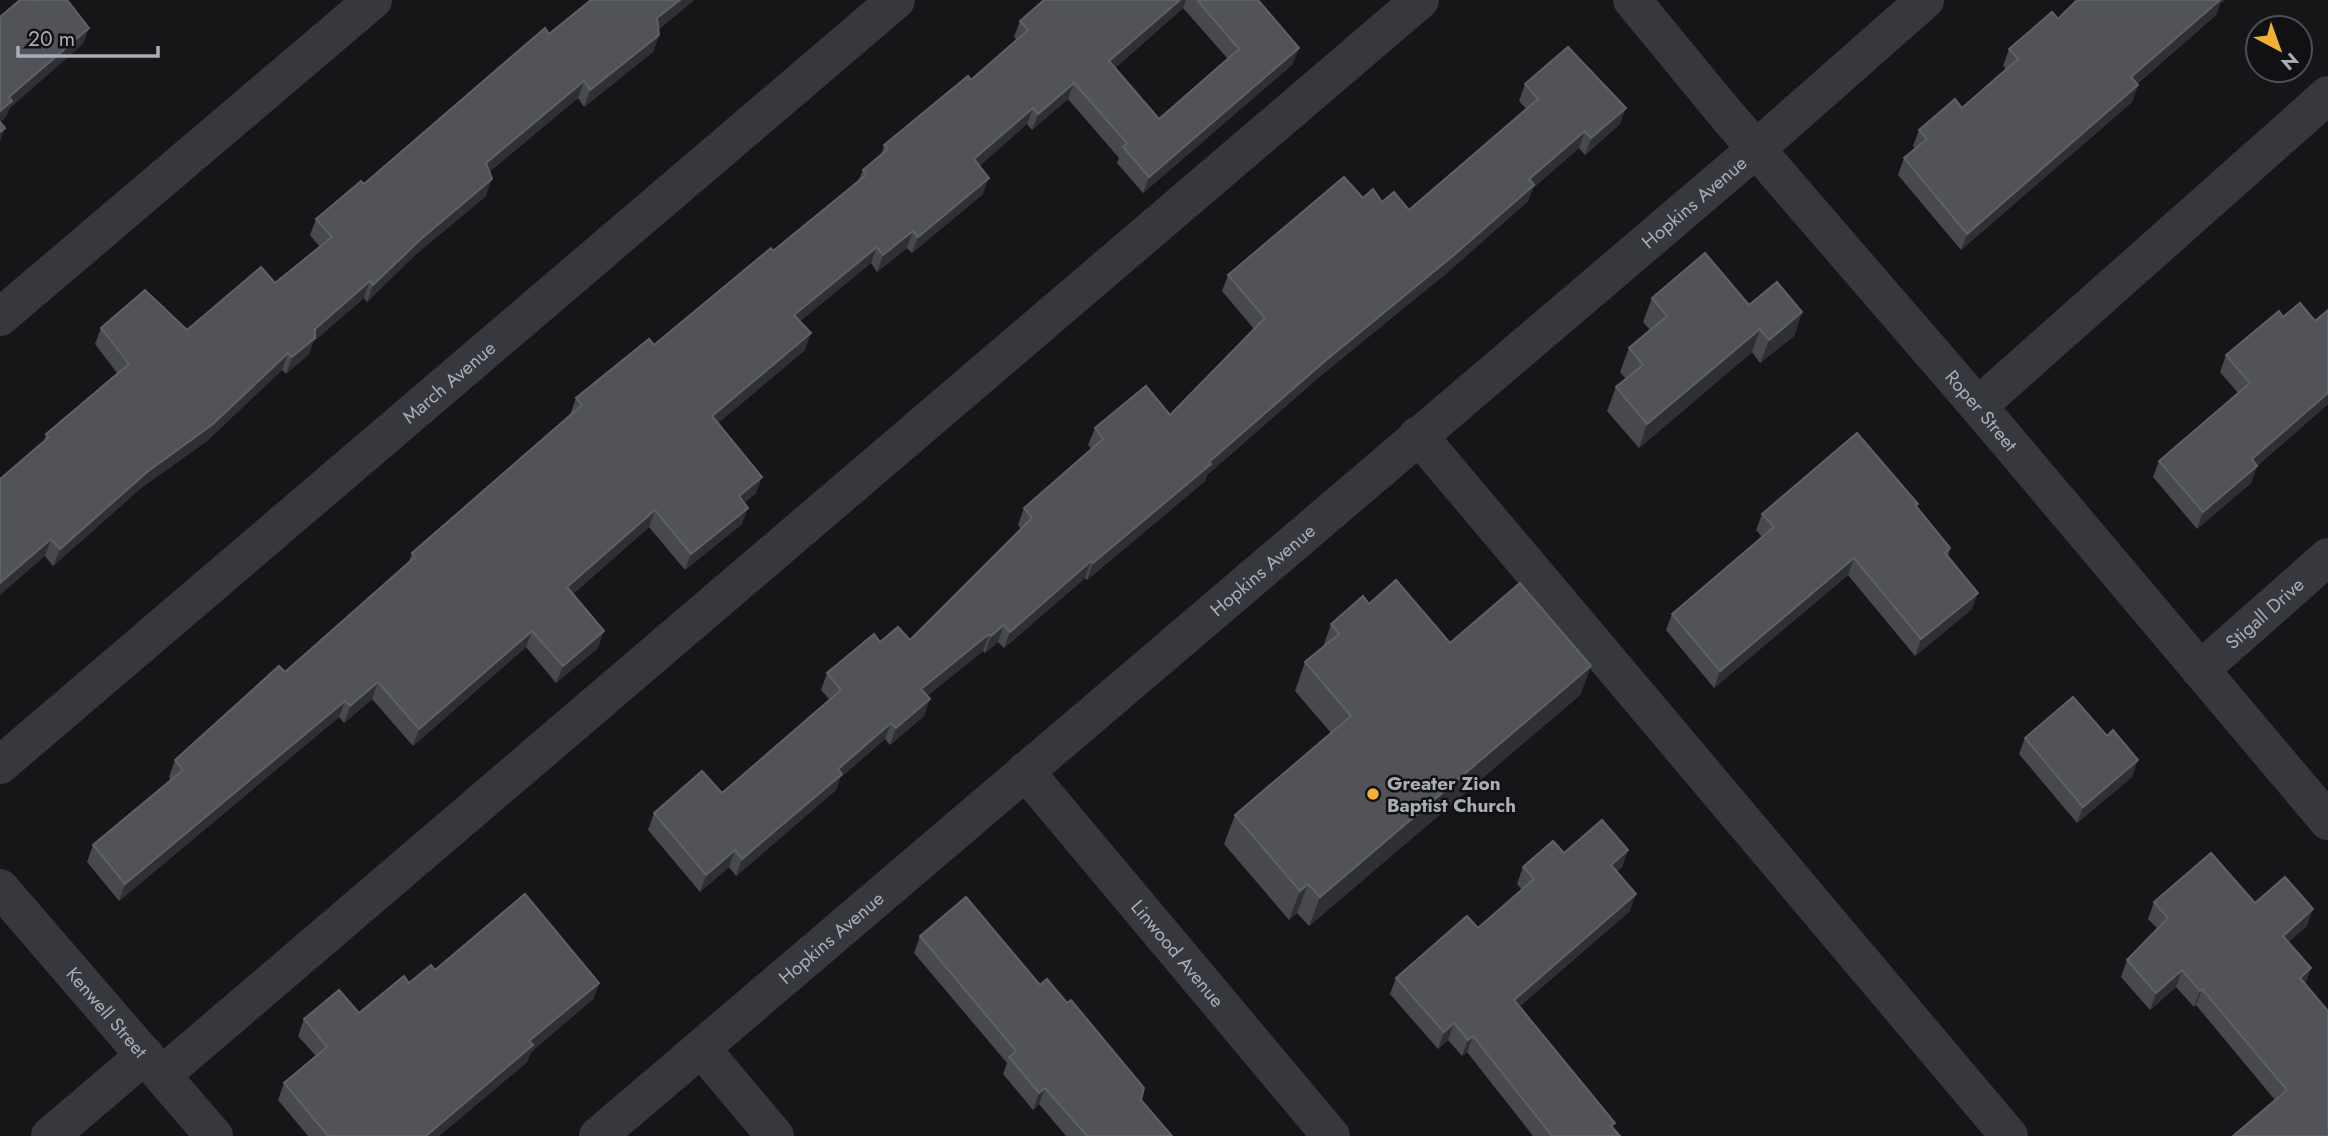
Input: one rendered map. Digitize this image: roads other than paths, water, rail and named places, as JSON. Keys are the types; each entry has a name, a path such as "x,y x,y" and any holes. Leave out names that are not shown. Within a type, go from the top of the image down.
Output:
{"street":[{"path":"0,317 373,0"},
{"name":"March Avenue","path":"0,765 896,0"},
{"path":"50,1136 153,1065 1420,0"},
{"name":"Roper Street","path":"1632,0 2328,821"},
{"name":"Hopkins Avenue","path":"598,1136 1756,149 1925,0"},
{"path":"1978,406 2328,95"},
{"path":"1418,435 2009,1136"},
{"name":"Stigall Drive","path":"2200,670 2328,557"},
{"name":"Linwood Avenue","path":"1025,771 1331,1136"},
{"name":"Kenwell Street","path":"0,888 214,1136"},
{"path":"701,1048 775,1136"}],"place":[{"name":"Greater Zion Baptist Church","path":"1373,794"}]}
